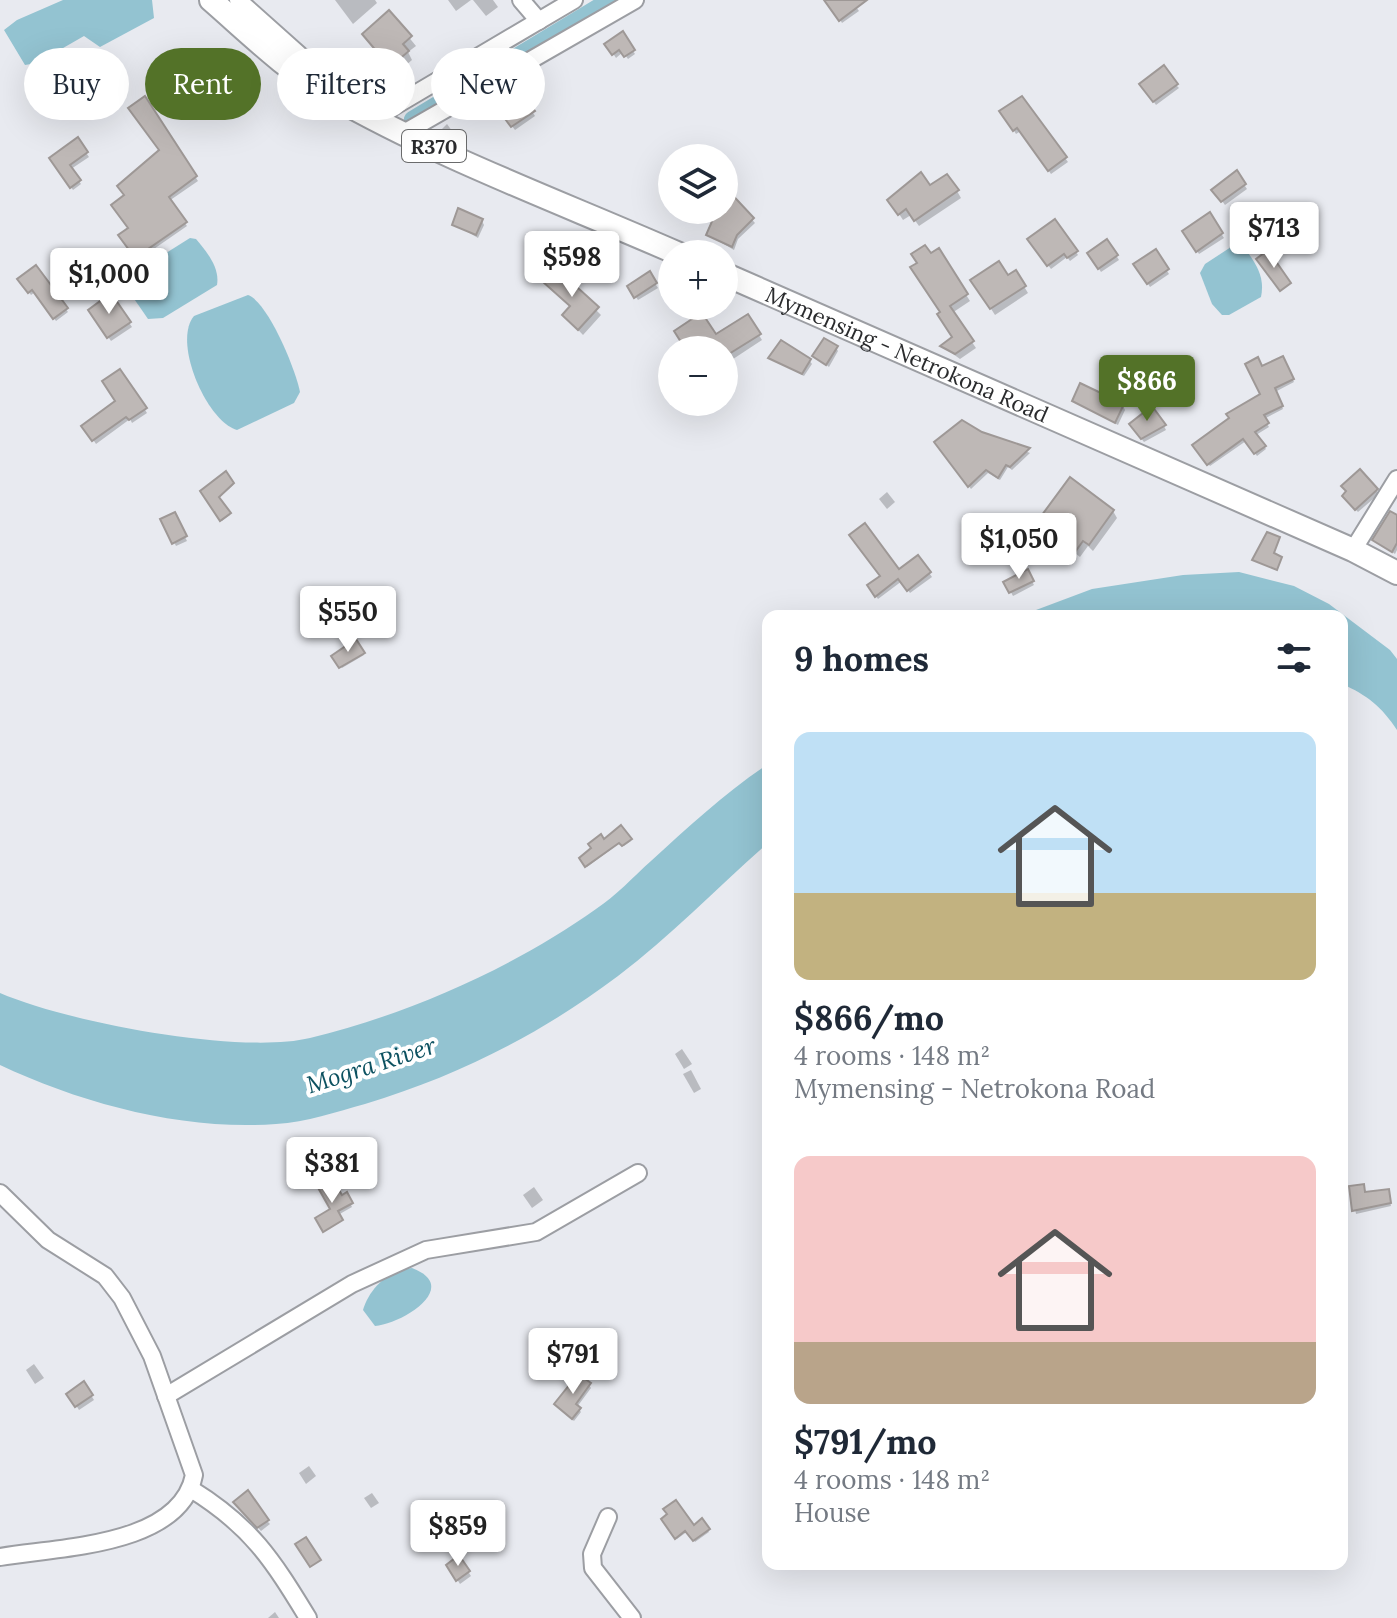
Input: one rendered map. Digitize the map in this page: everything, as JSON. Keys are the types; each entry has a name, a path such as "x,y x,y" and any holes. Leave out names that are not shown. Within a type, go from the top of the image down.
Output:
{"main road":[{"name":"R370","path":"211,0 266,49 328,94 404,133 658,245"},
{"name":"Mymensing - Netrokona Road","path":"738,280 1353,550 1397,573"}],"street":[{"path":"238,0 358,107 383,113 574,0"},
{"path":"521,0 539,21"},
{"path":"404,133 635,0"},
{"path":"1353,550 1397,479"},
{"path":"166,1396 352,1284 426,1250 536,1232 638,1173"},
{"path":"0,1193 48,1240 105,1276 136,1320 192,1467 191,1489 181,1503 164,1516 115,1541 0,1557"},
{"path":"191,1489 230,1513 259,1543 308,1618"},
{"path":"608,1517 592,1554 593,1568 632,1618"}],"water":[{"path":"63,0 152,0 154,18 100,47 84,36 63,48 24,48 24,63 4,30 17,20"},
{"path":"190,238 196,239 212,260 217,272 217,285 163,318 148,319 128,290 131,275"},
{"path":"1231,247 1246,250 1254,261 1262,290 1261,297 1229,315 1222,315 1212,304 1200,273 1205,264"},
{"path":"248,295 256,300 272,323 287,353 300,392 294,403 237,430 226,424 204,397 190,361 188,328 194,316"},
{"path":"1239,572 1294,586 1337,610 1036,610 1092,589 1183,575"},
{"path":"1348,618 1390,650 1397,659 1397,730 1373,702 1348,687"},
{"name":"Mogra River","path":"762,768 762,848 657,944 589,997 529,1035 466,1066 399,1093 288,1123 206,1123 170,1119 100,1103 0,1065 0,993 67,1015 109,1024 198,1039 241,1042 310,1038 422,1002 530,951 596,909 737,786"},
{"path":"412,1268 426,1276 431,1285 429,1294 412,1312 375,1326 363,1310 370,1295 388,1276"}],"building":[{"path":"824,0 867,0 839,21"},
{"path":"389,10 412,36 403,44 406,48 374,48 362,34"},
{"path":"623,31 635,50 624,57 619,50 612,55 604,44"},
{"path":"1164,65 1178,84 1153,102 1139,84"},
{"path":"145,96 145,120 161,120 197,176 169,197 187,222 135,258 118,235 128,228 111,205 124,195 117,186 159,150 129,107"},
{"path":"1022,96 1067,157 1048,171 1017,128 1013,131 999,111"},
{"path":"506,120 522,120 511,127"},
{"path":"78,137 88,152 70,165 81,180 70,188 49,158"},
{"path":"1237,170 1246,184 1221,202 1211,190"},
{"path":"921,172 930,185 947,174 959,190 914,221 906,209 898,215 887,200"},
{"path":"738,201 754,218 735,240 717,240 706,235 711,224 738,224"},
{"path":"458,208 483,219 476,235 452,225"},
{"path":"1210,212 1223,233 1196,252 1182,231"},
{"path":"1055,219 1078,251 1067,258 1064,254 1047,266 1027,239"},
{"path":"1107,239 1118,255 1098,269 1087,253"},
{"path":"925,245 931,253 939,248 968,294 950,306 974,341 955,354 940,346 952,337 937,314 940,312 910,267 917,263 911,254"},
{"path":"1156,249 1169,269 1147,284 1133,264"},
{"path":"1268,250 1291,283 1280,291 1256,259"},
{"path":"999,261 1008,275 1016,270 1026,286 990,309 970,280"},
{"path":"36,265 68,308 53,319 32,290 28,293 17,279"},
{"path":"556,268 599,307 578,330 562,315 570,306 543,282"},
{"path":"650,271 657,283 634,298 627,286"},
{"path":"111,293 131,322 107,338 88,310"},
{"path":"748,314 761,334 738,348 738,336 677,336 674,331 690,320 707,320 716,334"},
{"path":"824,338 838,346 826,365 812,356"},
{"path":"781,340 811,359 802,374 768,358"},
{"path":"1283,356 1294,379 1275,388 1283,406 1264,415 1269,423 1255,432 1266,446 1254,454 1243,439 1207,465 1192,445 1229,418 1226,414 1260,394 1245,364 1258,357 1262,366"},
{"path":"120,369 147,408 129,420 126,417 92,441 81,426 115,401 102,381"},
{"path":"1080,383 1124,404 1115,423 1072,401"},
{"path":"1152,406 1166,425 1141,439 1129,424"},
{"path":"962,420 982,432 1030,448 1010,467 1006,465 998,478 986,470 968,487 934,442"},
{"path":"1360,469 1378,489 1355,510 1342,496 1346,491 1341,486"},
{"path":"226,471 234,483 219,497 231,513 220,521 200,491"},
{"path":"1070,477 1114,510 1089,545 1083,541 1075,552 1036,523"},
{"path":"1390,511 1397,515 1397,543 1392,552 1372,540"},
{"path":"175,512 187,536 172,544 160,519"},
{"path":"865,523 899,569 918,555 931,572 907,591 898,579 875,597 867,585 880,576 849,535"},
{"path":"1267,532 1280,537 1274,553 1282,557 1277,570 1252,560"},
{"path":"1028,569 1034,581 1009,593 1003,582"},
{"path":"356,639 365,653 339,668 331,656"},
{"path":"621,825 632,839 622,846 619,843 585,867 579,858 591,848 588,844 601,834 604,839"},
{"path":"332,1178 342,1195 347,1192 353,1203 338,1211 343,1220 323,1232 315,1218 330,1209 317,1186"},
{"path":"1364,1184 1365,1192 1389,1189 1391,1203 1352,1211 1349,1186"},
{"path":"578,1374 591,1383 576,1404 581,1408 572,1419 554,1404"},
{"path":"84,1381 93,1395 75,1407 66,1394"},
{"path":"248,1490 269,1520 257,1528 233,1502"},
{"path":"676,1500 694,1525 702,1518 710,1529 693,1541 685,1531 675,1539 661,1519 667,1514 663,1509"},
{"path":"306,1537 321,1560 310,1567 295,1544"},
{"path":"459,1555 470,1571 456,1581 446,1565"}],"waterway":[{"path":"415,117 609,0"}]}
